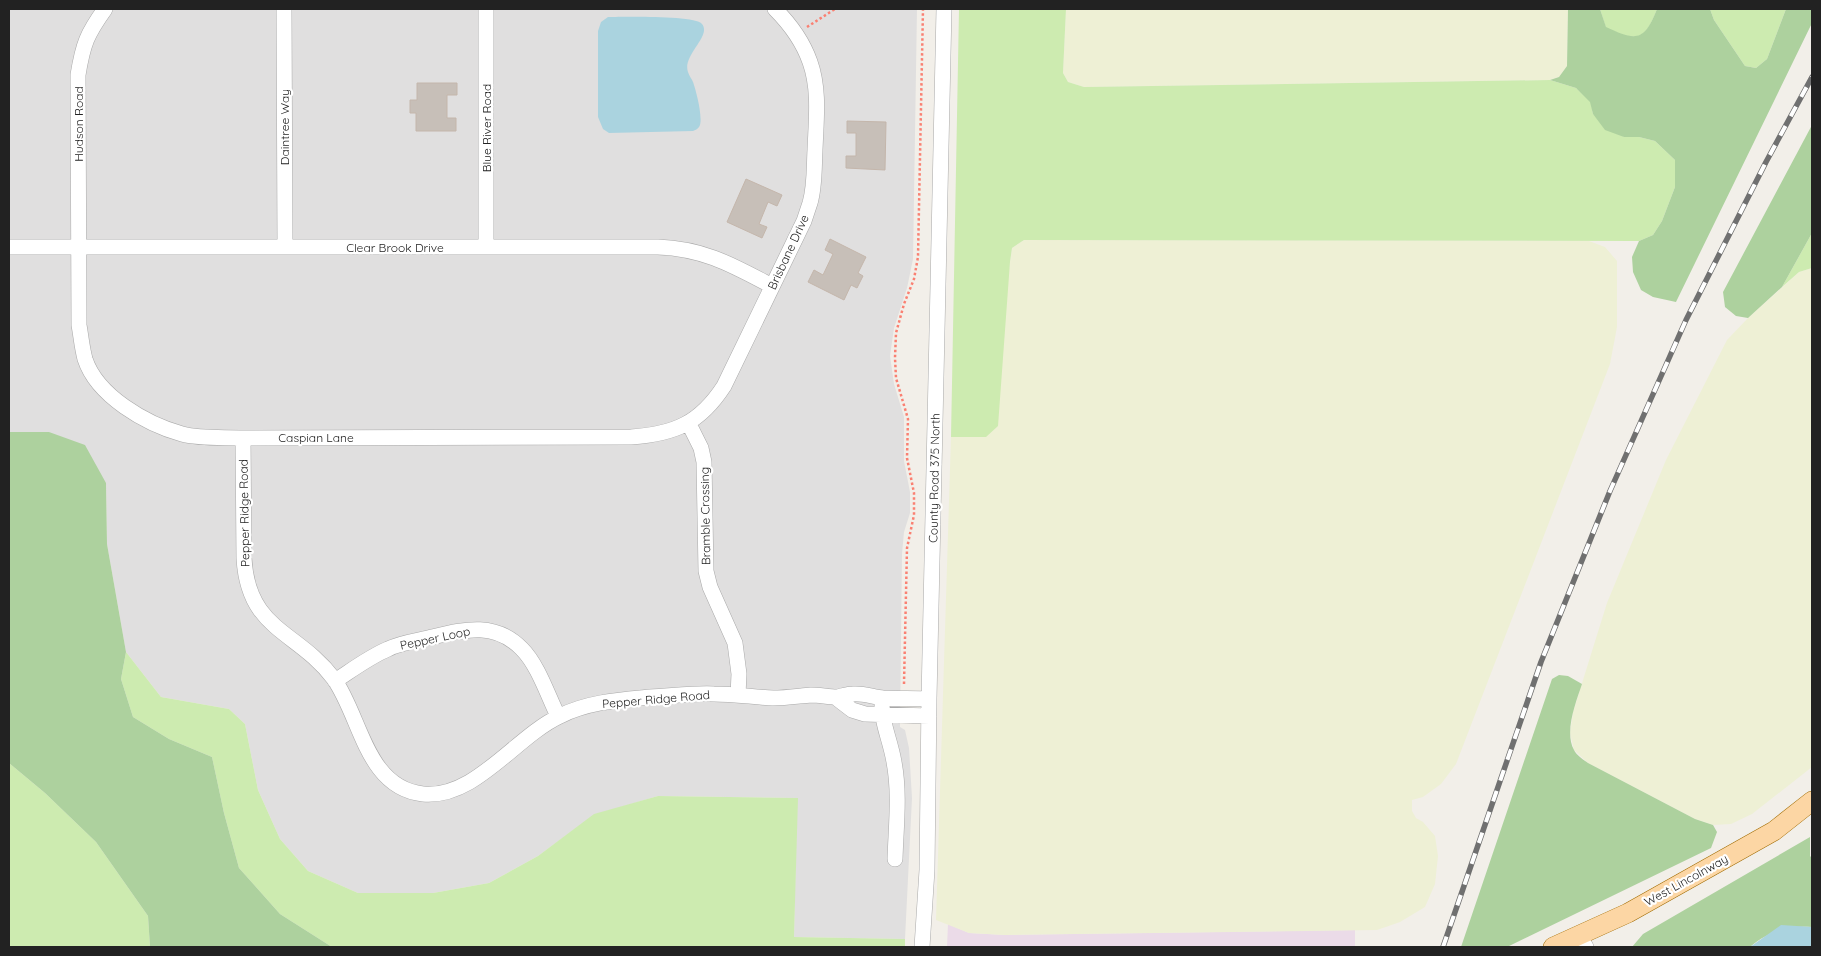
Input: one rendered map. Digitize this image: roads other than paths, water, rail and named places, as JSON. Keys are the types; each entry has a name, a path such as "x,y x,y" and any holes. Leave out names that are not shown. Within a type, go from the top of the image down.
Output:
{"main road":[{"name":"West Lincolnway","path":"1553,947 1582,941 1774,831 1812,801"}],"street":[{"name":"Hudson Road","path":"78,246 78,74 82,49 92,28 105,9"},
{"name":"Daintree Way","path":"284,9 285,246"},
{"name":"Blue River Road","path":"486,9 486,247"},
{"name":"Brisbane Drive","path":"689,424 708,407 724,386 804,221 810,202 814,179 817,110 811,64 802,42 784,17 775,9"},
{"name":"County Road 375 North","path":"922,947 927,870 944,9"},
{"name":"Clear Brook Drive","path":"9,246 681,248 719,259 772,286"},
{"name":"Caspian Lane","path":"78,246 79,325 86,359 97,380 115,400 156,425 183,434 243,438 631,436 662,434 689,424"},
{"name":"Bramble Crossing","path":"689,424 701,448 704,462 706,571 714,596 735,643 739,674 738,695"},
{"name":"Pepper Ridge Road","path":"243,438 245,574 252,599 264,617 325,668 335,681 371,755 380,769 391,781 405,789 423,794 440,794 455,790 470,783 528,736 558,716 581,708 613,701 690,694 773,698 813,695 836,697 856,693 882,698 929,698"},
{"name":"Pepper Loop","path":"335,681 376,654 402,643 468,629 484,629 498,633 522,649 531,660 558,716"},
{"path":"836,697 852,710 865,714 929,716"},
{"path":"882,698 881,715 894,762 896,778 895,859"}],"water":[{"path":"608,17 673,18 697,21 702,24 703,34 687,66 699,105 701,118 698,128 693,131 609,133 603,129 598,117 598,31 601,22"},
{"path":"1781,925 1812,927 1812,947 1750,947"}],"railway":[{"path":"1443,947 1541,662 1610,491 1686,320 1766,162 1812,77"}]}
